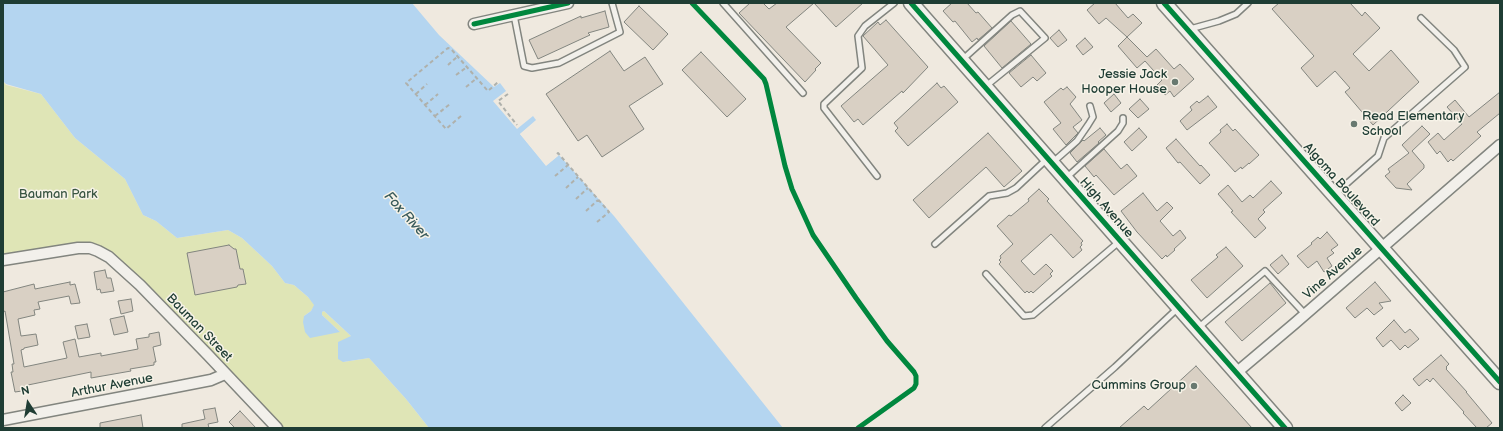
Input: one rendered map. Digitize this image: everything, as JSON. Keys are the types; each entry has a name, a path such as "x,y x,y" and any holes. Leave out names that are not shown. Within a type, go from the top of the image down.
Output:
{"main road":[{"name":"High Avenue","path":"911,3 1285,428"},
{"name":"Algoma Boulevard","path":"1164,3 1500,382"}],"street":[{"path":"474,24 568,3"},
{"name":"Vine Avenue","path":"1236,373 1500,145"},
{"name":"Bauman Street","path":"3,260 78,248 90,248 109,257 140,285 277,428"},
{"name":"Arthur Avenue","path":"3,420 211,380 225,374"}],"lane":[{"path":"514,15 524,66 532,68 559,63 620,32 612,3"},
{"path":"723,3 803,93"},
{"path":"877,176 824,108 824,104 862,68 858,36 865,26 894,3"},
{"path":"1188,30 1219,21 1236,14 1248,3"},
{"path":"961,60 1012,15 1020,11 1044,38 1010,68 985,87"},
{"path":"1334,194 1378,156 1384,138 1465,67 1454,50 1420,18"},
{"path":"935,244 989,196 1008,193 1016,188 1077,141 1093,117 1090,106"},
{"path":"1066,178 1118,131 1123,123 1123,118"},
{"path":"986,274 1024,316 1033,315 1121,241"},
{"path":"1198,328 1265,271 1306,314"},
{"path":"1045,428 1115,367 1179,307"}],"path":[{"path":"461,116 446,129 406,83 448,48 458,56 488,90 498,82"},
{"path":"448,65 458,56"},
{"path":"456,75 467,67"},
{"path":"466,87 477,78"},
{"path":"416,94 427,84"},
{"path":"425,105 438,94"},
{"path":"508,94 498,102 517,126"},
{"path":"435,116 450,104"},
{"path":"557,154 609,212 597,222"},
{"path":"555,176 568,165"},
{"path":"566,188 578,177"},
{"path":"576,199 588,188"},
{"path":"586,211 598,200"}],"green space":[{"name":"Bauman Park","path":"3,81 6,85 41,94 75,138 125,179 143,215 156,221 177,238 228,230 242,238 272,266 285,283 294,285 315,305 311,311 304,316 340,332 322,315 322,312 324,311 351,336 343,362 369,358 406,399 429,428 277,428 225,374 98,251 3,260"}],"water":[{"name":"Fox River","path":"3,3 412,3 439,35 494,87 500,83 506,91 493,101 517,129 533,116 536,120 520,134 546,165 559,155 614,216 783,428 429,428 406,399 369,358 343,362 338,359 338,342 351,336 324,311 322,312 322,315 340,332 310,338 305,332 303,322 304,316 311,311 314,305 308,297 294,285 285,283 272,266 242,238 228,230 177,238 156,221 143,215 125,179 75,138 41,94 6,84 3,81"}],"pier":[{"path":"532,124 533,125 523,134 546,163 557,154 558,156 546,166 520,134"}],"building":[{"path":"750,3 763,3 769,9 777,3 814,3 786,27 821,63 805,82 739,13"},
{"path":"814,3 863,3 836,27"},
{"path":"952,3 967,3 976,13 978,12 992,28 978,40 977,38 972,42 955,21 953,22 943,11"},
{"path":"1095,3 1115,3 1128,18 1133,14 1142,23 1127,37 1106,18 1099,24 1087,10"},
{"path":"1279,3 1350,3 1362,16 1365,12 1380,28 1353,54 1369,71 1391,50 1419,82 1373,125 1345,92 1350,88 1335,71 1317,87 1301,68 1314,56 1272,9"},
{"path":"639,6 668,34 653,50 624,22"},
{"path":"605,11 609,27 588,33 590,35 538,59 529,40 581,16 581,18"},
{"path":"886,20 928,67 903,93 902,91 863,125 858,119 854,122 841,106 888,65 863,36 878,22 880,25"},
{"path":"1011,21 1031,44 1002,68 984,46"},
{"path":"1059,30 1067,40 1058,47 1050,38"},
{"path":"1127,37 1147,57 1156,49 1174,69 1180,64 1194,79 1174,97 1170,91 1165,95 1157,85 1162,80 1145,61 1137,68 1118,46"},
{"path":"1085,38 1093,47 1083,55 1076,46"},
{"path":"610,51 624,71 645,57 663,84 629,106 644,129 602,157 587,135 578,141 546,94"},
{"path":"701,52 746,99 727,117 682,70"},
{"path":"1031,55 1046,73 1037,81 1033,77 1021,87 1009,73"},
{"path":"937,83 941,88 944,86 958,102 908,146 895,131 898,128 894,123"},
{"path":"1067,87 1076,97 1070,104 1082,120 1073,127 1078,133 1066,145 1053,129 1061,123 1044,102 1061,88 1063,90"},
{"path":"1500,92 1500,113 1477,132 1481,136 1453,161 1451,159 1448,162 1440,151 1437,154 1428,142 1438,133 1444,140 1462,124 1447,107 1455,100 1469,117"},
{"path":"1114,94 1121,103 1111,112 1104,103"},
{"path":"1208,96 1217,107 1187,130 1180,121 1192,110 1190,107 1197,101 1199,103"},
{"path":"1140,99 1149,109 1138,118 1129,109"},
{"path":"1227,124 1233,131 1235,129 1259,155 1242,169 1241,167 1235,172 1209,143"},
{"path":"1422,126 1430,134 1412,151 1424,165 1424,168 1407,184 1412,190 1396,188 1385,176 1390,172 1388,169 1409,153 1402,145"},
{"path":"1100,128 1106,135 1077,162 1070,153 1083,140 1084,141"},
{"path":"1139,128 1147,137 1132,151 1124,142"},
{"path":"988,133 1022,171 1004,187 986,167 929,218 913,200"},
{"path":"1176,139 1210,175 1200,184 1180,162 1178,163 1166,148"},
{"path":"1104,149 1121,169 1127,164 1137,176 1114,195 1096,175 1094,177 1085,166"},
{"path":"1271,181 1282,193 1263,210 1265,212 1258,219 1266,228 1255,238 1231,212 1233,211 1218,194 1228,185 1242,202 1250,195 1253,198"},
{"path":"1039,189 1049,199 1047,201 1083,241 1080,247 1082,250 1073,258 1051,234 1021,261 1034,275 1046,264 1053,271 1050,274 1052,276 1033,293 1031,291 1029,293 1027,291 1025,293 999,264 1001,262 999,260 1001,258 1000,256 1013,244 997,226 1009,215 1011,216 1029,201 1028,199"},
{"path":"1143,193 1157,211 1167,202 1173,208 1160,221 1173,236 1180,230 1186,238 1167,257 1166,255 1162,259 1137,232 1121,211"},
{"path":"1327,232 1338,245 1331,250 1334,253 1327,258 1332,266 1324,272 1317,261 1308,268 1297,256 1318,237 1320,239"},
{"path":"229,245 236,249 240,269 243,269 246,284 195,295 187,253"},
{"path":"1226,247 1243,266 1207,298 1191,280 1218,257 1216,255"},
{"path":"1282,255 1289,264 1278,274 1270,265"},
{"path":"105,270 107,278 111,278 114,291 101,293 100,289 97,290 94,272"},
{"path":"70,282 70,285 75,284 80,303 71,304 69,296 38,302 40,309 34,310 35,315 18,319 21,336 36,334 38,345 21,350 24,367 67,358 63,342 75,339 79,357 101,353 101,356 138,349 136,339 149,337 149,334 159,332 161,345 153,347 156,362 154,362 154,365 130,369 131,371 91,378 91,372 28,385 29,390 15,392 11,372 13,372 12,364 14,364 5,311 3,312 3,292 34,284 35,289"},
{"path":"1375,282 1391,301 1379,303 1383,308 1374,315 1367,308 1355,318 1346,308"},
{"path":"1270,283 1286,303 1242,341 1225,322"},
{"path":"131,299 133,311 121,314 118,301"},
{"path":"124,316 128,332 114,335 110,319"},
{"path":"1394,320 1405,333 1410,329 1419,339 1408,348 1405,345 1400,350 1391,340 1383,347 1376,338"},
{"path":"87,324 90,337 78,339 75,326"},
{"path":"1441,355 1449,364 1446,369 1492,423 1486,428 1477,428 1433,378 1430,382 1427,379 1419,386 1413,379"},
{"name":"Cummins Group","path":"1196,366 1252,428 1119,428 1144,406 1148,410"},
{"path":"1403,395 1411,403 1402,411 1395,403"},
{"path":"215,408 218,422 208,424 209,428 182,428 182,424 205,419 203,410"},
{"path":"240,411 256,428 235,428 229,422"},
{"path":"141,415 143,428 100,428 100,423"}],"cycle path":[{"path":"474,24 568,3"},
{"path":"692,3 764,79 792,189 813,235 887,341 916,376 916,384 914,388 858,428"},
{"path":"911,3 1285,428"},
{"path":"1164,3 1500,382"}],"place":[{"name":"Jessie Jack Hooper House","path":"1175,82"},
{"name":"Read Elementary School","path":"1354,124"},
{"name":"Cummins Group","path":"1194,386"}]}
